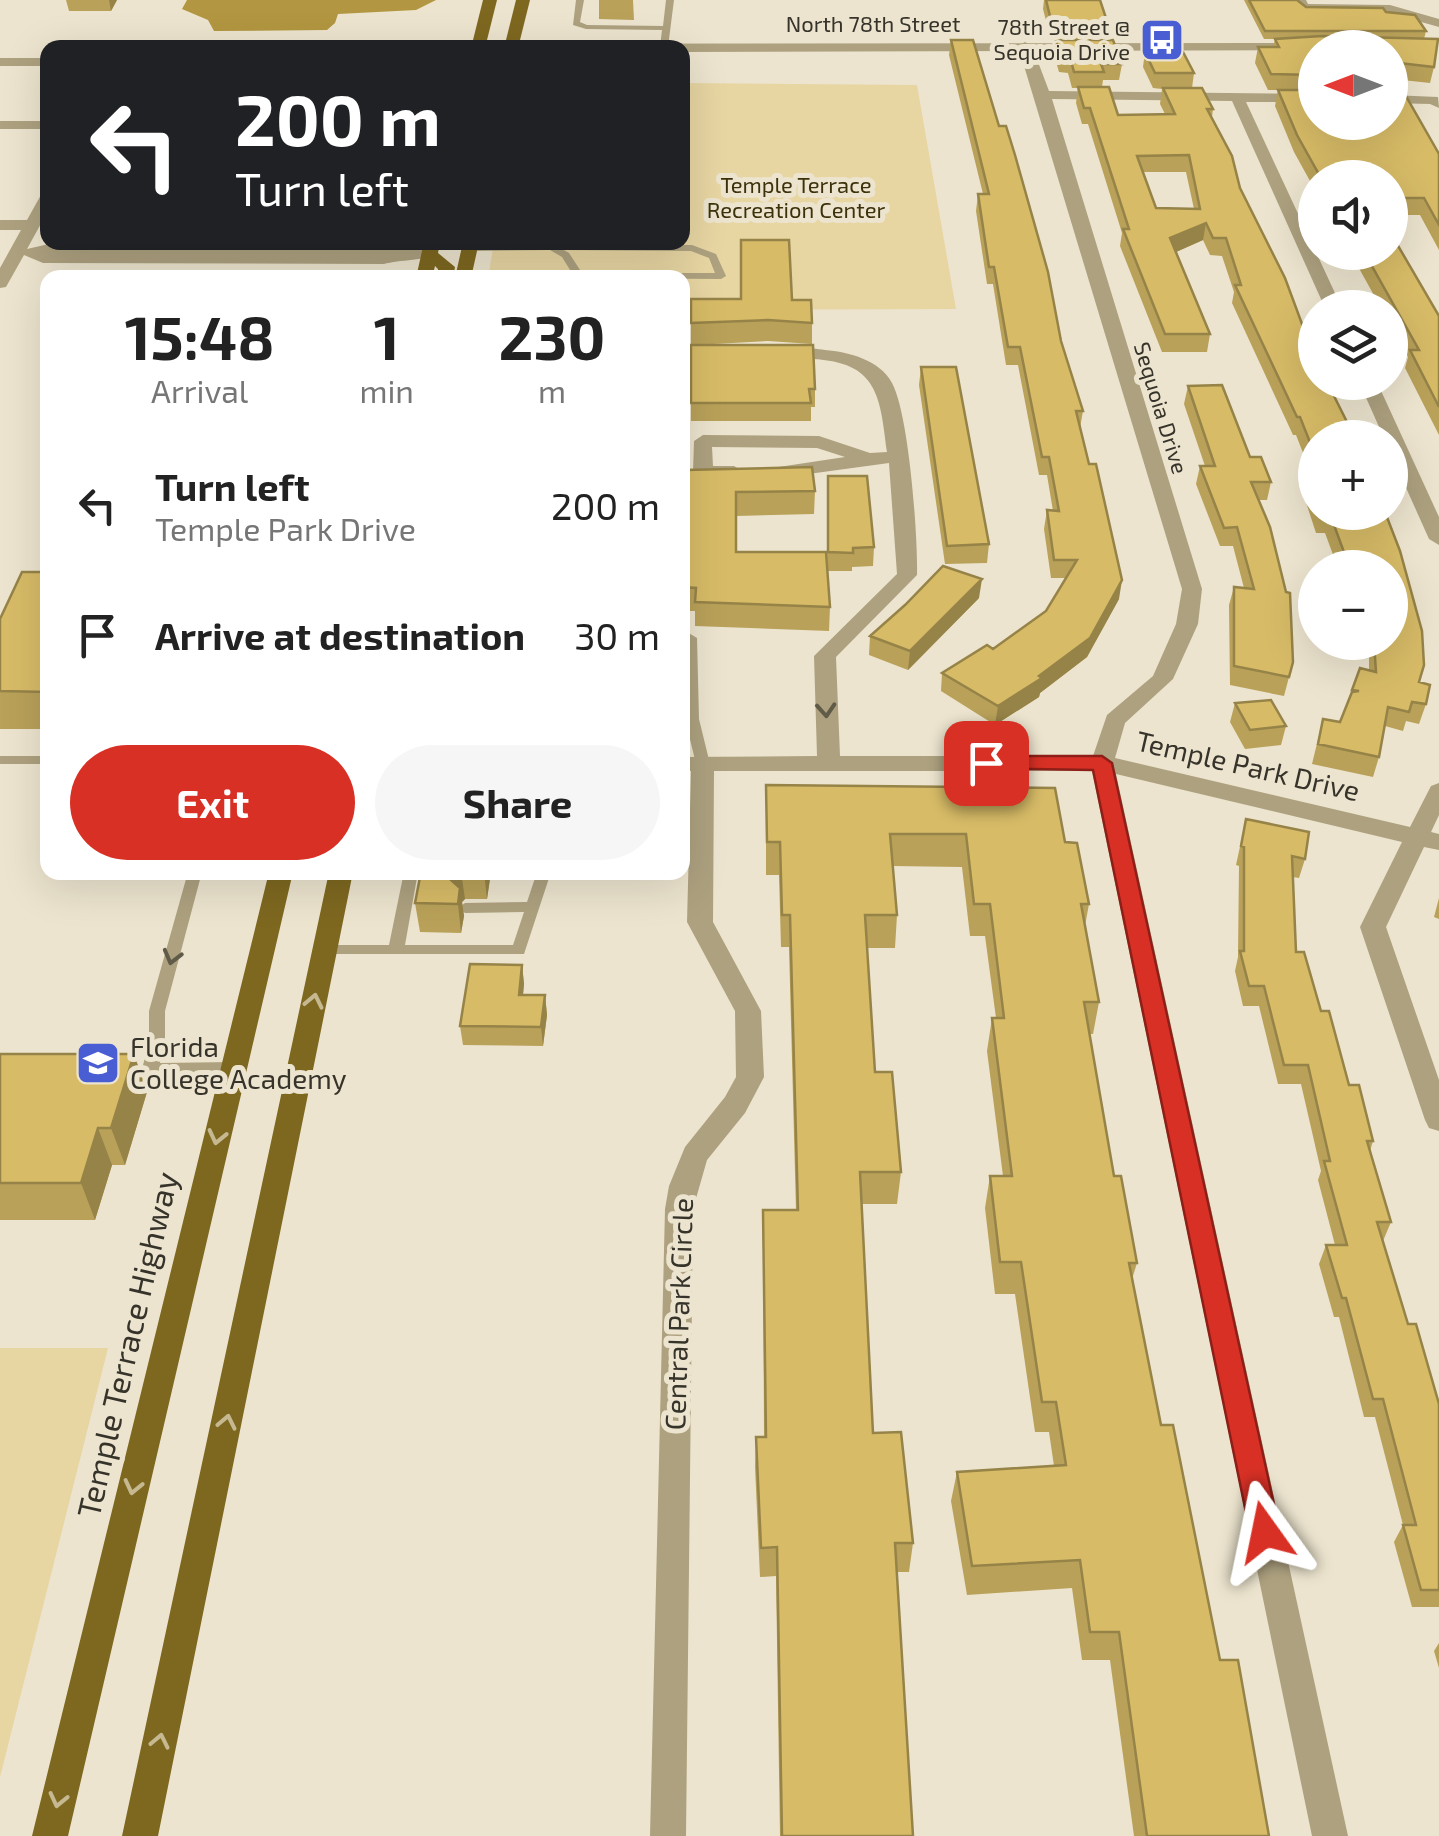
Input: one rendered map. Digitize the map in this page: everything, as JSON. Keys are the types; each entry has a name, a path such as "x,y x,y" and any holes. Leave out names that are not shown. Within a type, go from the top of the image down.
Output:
{"main road":[{"path":"480,40 490,0"},
{"path":"513,40 524,0"},
{"path":"433,250 446,270"},
{"name":"Temple Terrace Highway","path":"50,1836 279,880"},
{"path":"140,1836 339,880"}],"street":[{"path":"1299,0 1304,8 1390,8 1439,23"},
{"name":"Sequoia Drive","path":"1025,46 1192,589 1186,624 1162,679 1115,720 1102,763"},
{"name":"North 78th Street","path":"690,47 1298,47"},
{"path":"0,62 40,62"},
{"path":"1043,95 1298,98"},
{"path":"1238,97 1326,290"},
{"path":"1408,100 1436,102"},
{"path":"0,125 40,125"},
{"path":"0,283 24,253 40,210"},
{"path":"0,225 32,225"},
{"path":"24,253 40,250"},
{"path":"91,250 176,254 386,250 403,254 422,250"},
{"path":"761,354 832,354 868,370 887,390 897,457 906,574 826,656 830,764"},
{"path":"1376,400 1439,539"},
{"path":"863,457 819,442 703,441 703,472 804,472 863,457 897,457"},
{"path":"1102,763 1330,1836"},
{"name":"Temple Park Drive","path":"692,764 1102,763 1428,839"},
{"name":"Central Park Circle","path":"668,1836 680,1209 683,1186 695,1155 736,1104 750,1077 748,1011 700,922 692,764"},
{"path":"1439,791 1428,839 1373,926 1439,1120"}],"lane":[{"path":"580,0 576,23 586,27 667,28"},
{"path":"665,40 670,0"},
{"path":"690,248 713,256 721,276 690,276"},
{"path":"557,250 575,270"},
{"path":"690,637 692,764"},
{"path":"0,760 40,760"},
{"path":"193,880 157,1011 157,1042 150,1070 233,1068"},
{"path":"396,950 410,880"},
{"path":"325,950 518,950 541,880"},
{"path":"465,908 532,907"},
{"path":"404,908 424,908"}],"green space":[{"name":"Temple Terrace Recreation Center","path":"690,83 917,85 956,309 690,310 690,270 489,270 493,250 690,250"},
{"path":"0,1348 108,1348 0,1777"}],"shaded area":[{"path":"187,0 436,0 416,10 338,14 327,30 214,31 208,20 182,9"}],"building":[{"path":"1046,0 1100,0 1108,24 1052,24"},
{"path":"1249,0 1297,0 1306,7 1383,8 1386,12 1415,15 1426,31 1298,30 1265,31"},
{"path":"1298,38 1298,75 1271,74 1258,47 1279,47 1275,39"},
{"path":"1408,38 1438,39 1434,67 1408,64"},
{"path":"951,40 973,40 999,126 1006,126 1048,272 1061,341 1083,411 1076,411 1089,464 1096,464 1122,580 1090,638 1039,676 1042,678 998,706 942,673 987,645 993,649 1046,611 1077,560 1054,560 1047,510 1059,511 1049,457 1042,457 1020,347 1008,347 994,267 989,267 978,194 989,194"},
{"path":"1056,40 1113,40 1122,64 1101,64 1104,72 1074,72 1070,57 1060,57"},
{"path":"1145,52 1183,52 1194,73 1155,73"},
{"path":"1078,87 1109,87 1118,115 1175,114 1163,88 1202,88 1213,109 1207,109 1232,156 1240,188 1298,313 1298,400 1336,400 1346,420 1297,417 1235,285 1241,285 1226,238 1213,238 1206,223 1170,238 1210,334 1165,334 1123,229 1129,229 1090,108 1084,108","holes":["1189,155 1200,209 1156,208 1137,156"]},
{"path":"1278,90 1298,90 1298,137 1297,135"},
{"path":"1408,100 1439,154 1439,225 1424,198 1408,198 1408,160 1311,160 1300,140 1408,140"},
{"path":"741,240 789,240 792,300 811,300 812,323 691,323 691,299 741,299"},
{"path":"1408,263 1439,316 1439,407 1410,350 1419,350 1408,330 1408,290 1385,290 1374,270 1408,270"},
{"path":"691,345 813,345 815,389 809,389 811,403 691,403"},
{"path":"921,367 956,367 989,544 947,546"},
{"path":"1222,385 1250,457 1261,457 1271,482 1251,482 1270,527 1286,592 1290,593 1293,662 1289,677 1234,666 1234,587 1254,589 1237,527 1224,528 1200,466 1215,466 1188,386"},
{"path":"812,467 815,491 736,492 736,552 826,552 830,607 695,602 696,588 690,588 690,470"},
{"path":"828,476 867,476 874,547 853,548 853,553 828,552"},
{"path":"1336,530 1392,530 1400,550 1343,550"},
{"path":"943,566 982,579 910,651 870,636 905,605"},
{"path":"22,572 40,572 40,692 0,691 0,619"},
{"path":"1408,580 1422,631 1424,665 1419,682 1430,685 1426,704 1412,702 1409,712 1388,707 1379,757 1318,744 1323,719 1340,722 1352,692 1359,691 1352,690 1360,668 1376,672 1375,660 1408,660"},
{"path":"1271,700 1286,726 1250,730 1235,703"},
{"path":"766,785 1055,788 1065,842 1077,843 1089,904 1081,904 1099,1002 1084,1002 1114,1176 1121,1176 1137,1263 1129,1263 1161,1425 1173,1425 1220,1660 1238,1660 1269,1836 1147,1836 1119,1632 1090,1632 1080,1560 972,1566 957,1472 1066,1465 1056,1402 1042,1402 1021,1262 1000,1262 990,1176 1012,1176 992,1018 1004,1018 990,904 974,904 966,834 890,834 897,915 865,915 875,1072 892,1072 901,1172 860,1172 873,1433 901,1432 913,1543 895,1543 913,1836 782,1836 777,1547 761,1548 756,1437 766,1437 763,1210 798,1210 790,915 782,915 780,842 767,842"},
{"path":"1246,819 1309,832 1305,859 1292,856 1296,952 1304,952 1321,1011 1329,1011 1349,1085 1359,1085 1373,1141 1367,1141 1391,1222 1377,1222 1408,1324 1416,1324 1439,1404 1439,1590 1421,1590 1403,1525 1416,1525 1383,1399 1373,1399 1346,1298 1342,1298 1326,1245 1347,1245 1324,1161 1330,1161 1308,1065 1284,1065 1264,986 1249,986 1240,951 1244,951 1241,846"},
{"path":"419,880 451,880 460,888 458,904 415,903"},
{"path":"470,964 522,965 519,995 545,995 541,1027 460,1026"},
{"path":"0,1054 134,1054 111,1128 98,1128 81,1183 0,1183"}],"place":[{"name":"78th Street @ Sequoia Drive","path":"1162,40"},
{"name":"Florida College Academy","path":"98,1063"}],"route":[{"path":"986,763 1102,763 1265,1532"}]}
